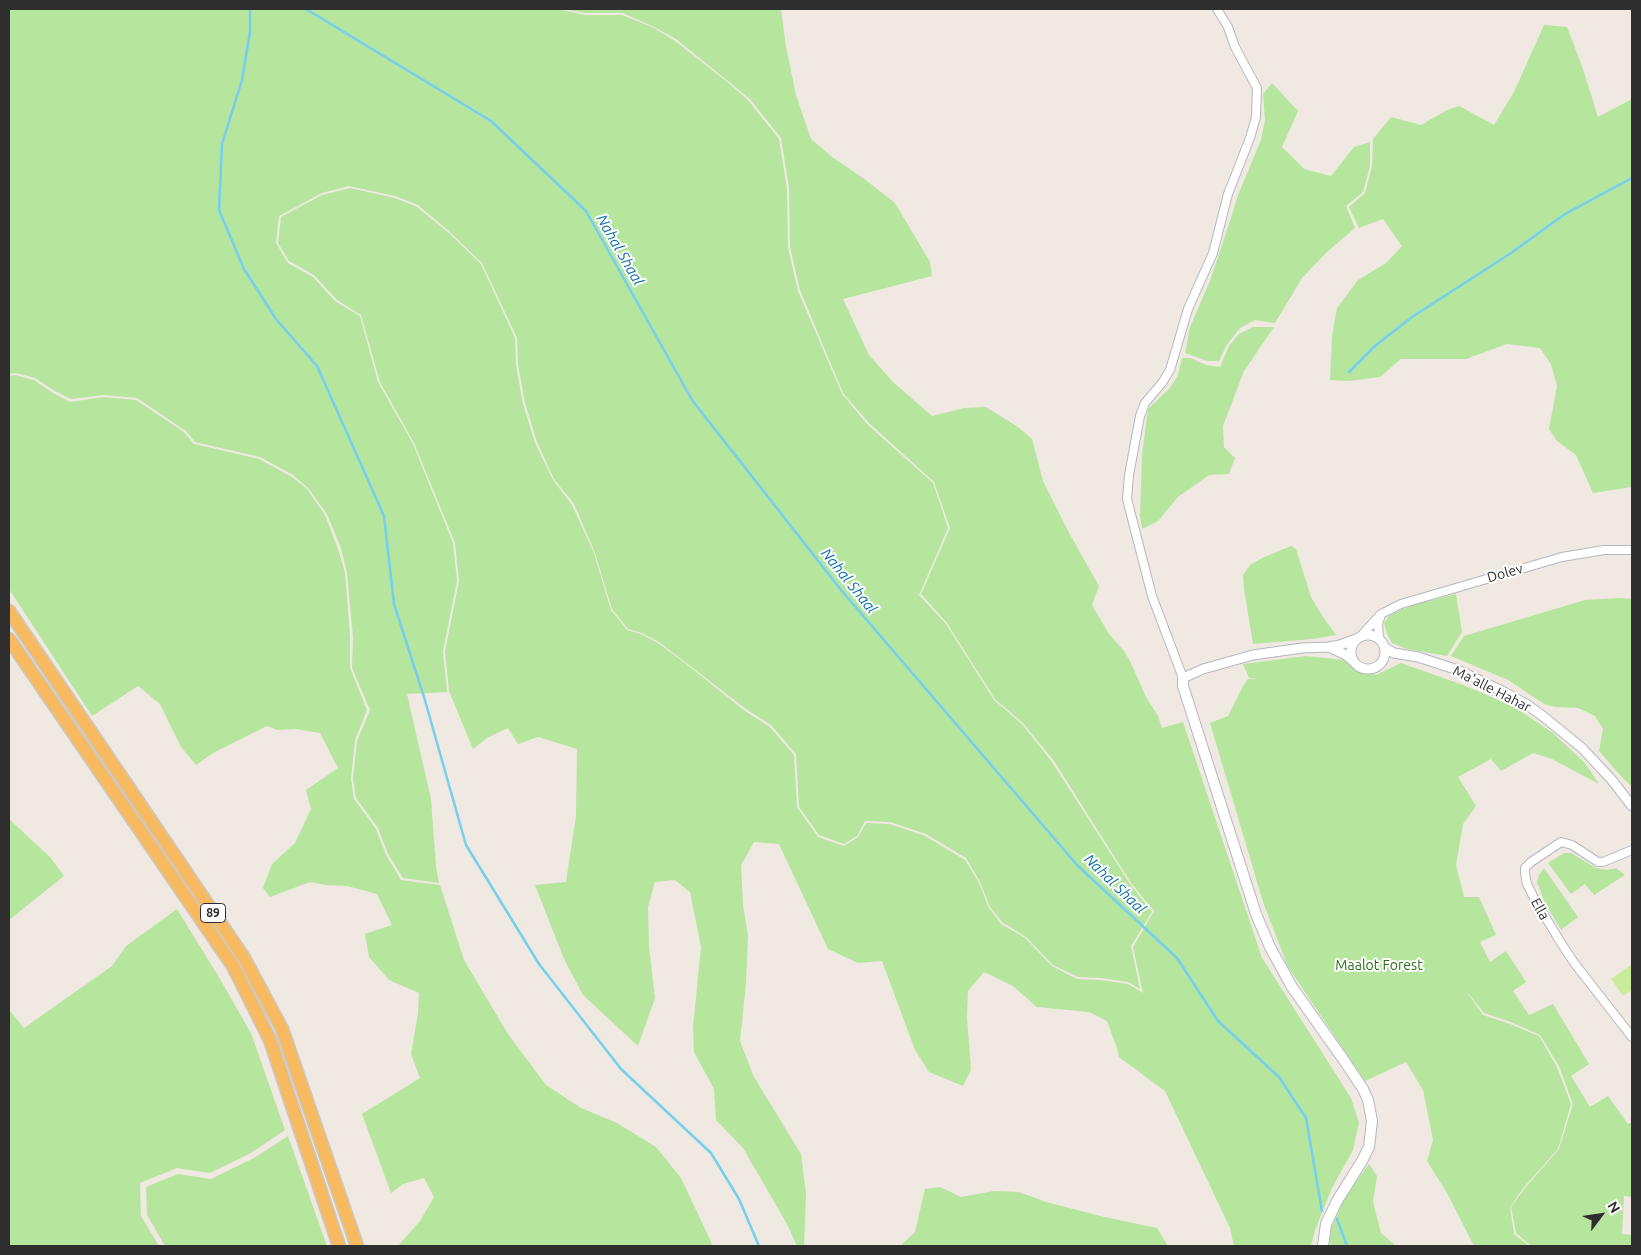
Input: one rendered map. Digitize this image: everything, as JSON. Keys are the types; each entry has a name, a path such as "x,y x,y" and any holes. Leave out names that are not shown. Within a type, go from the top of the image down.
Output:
{"highway":[{"name":"89","path":"9,611 244,958 282,1029 357,1246"},
{"name":"89","path":"9,639 233,966 270,1040 339,1246"}],"main road":[{"path":"1183,678 1183,686 1253,905 1270,947 1292,987 1343,1059 1368,1100 1372,1121 1369,1147 1337,1201 1326,1224 1323,1246"}],"street":[{"path":"1217,9 1228,27 1235,47 1257,88 1256,117 1250,138 1228,194 1213,253 1188,309 1170,370 1145,402 1140,416 1129,475 1127,499 1152,596 1183,678 1203,669 1253,655 1302,648 1329,647 1340,645 1359,637 1373,635 1379,638"},
{"name":"Dolev","path":"1381,614 1401,604 1562,557 1604,550 1632,550"},
{"path":"1354,662 1351,656 1351,649 1359,637 1381,614"},
{"path":"1381,614 1378,624 1379,638 1386,654 1381,664"},
{"path":"1329,647 1346,655 1363,669 1370,669 1408,656"},
{"name":"Ma'alle Hahar","path":"1385,648 1394,653 1437,662 1458,670 1502,690 1526,704 1582,748 1632,805"},
{"name":"Ella","path":"1632,848 1603,862 1598,862 1572,845 1561,842 1525,868 1527,884 1561,943 1632,1037"}],"green space":[{"path":"9,9 557,9 585,15 622,15 654,28 675,41 748,100 779,139 787,189 788,248 798,291 842,394 868,425 933,483 948,528 919,595 946,624 994,700 1022,724 1052,762 1130,884 1152,912 1131,946 1140,989 1128,982 1078,977 1053,965 1026,937 1002,922 990,907 980,882 966,858 926,834 890,822 865,821 857,836 844,844 819,835 799,807 796,754 771,725 746,709 659,642 642,633 628,629 612,609 595,553 574,504 554,479 537,442 525,403 518,365 517,338 482,263 418,205 395,196 349,186 322,193 279,216 276,243 288,263 313,277 336,302 360,316 378,382 413,444 453,543 457,581 443,651 447,692 407,694 431,799 439,883 403,878 388,854 378,828 356,798 353,779 357,741 370,710 352,668 353,637 347,573 341,548 327,514 308,488 293,475 260,457 195,442 186,431 137,398 104,395 71,399 35,378 16,373 9,374"},
{"path":"564,9 781,9 786,47 796,95 811,139 832,157 895,203 930,262 932,276 843,299 869,355 893,382 932,416 964,408 986,407 1018,427 1032,439 1043,481 1099,586 1092,605 1109,634 1130,661 1146,697 1158,716 1162,728 1183,722 1262,958 1351,1098 1359,1123 1353,1150 1332,1188 1315,1230 1311,1246 1234,1246 1230,1228 1165,1091 1119,1057 1107,1021 1089,1012 1037,1007 1013,986 984,972 968,991 967,1017 971,1070 963,1086 929,1072 915,1050 882,961 858,963 828,949 779,844 754,842 741,865 743,905 748,936 746,984 740,1041 754,1077 801,1154 806,1194 804,1246 797,1246 787,1224 743,1148 716,1120 714,1089 694,1052 693,1028 701,947 690,892 675,880 655,882 648,907 649,947 655,998 638,1046 583,995 564,959 535,885 566,882 576,816 577,749 538,737 518,744 508,728 487,738 473,749 449,691 445,651 459,581 455,543 414,443 380,382 361,315 337,300 314,275 289,261 278,243 281,217 322,195 350,188 395,198 417,207 450,234 481,264 515,338 516,365 523,404 535,443 553,480 572,505 594,553 611,610 627,630 641,634 658,643 745,711 770,727 794,755 797,807 818,837 844,846 858,837 866,823 890,824 925,836 965,860 979,883 989,908 1001,924 1025,938 1052,966 1077,979 1128,984 1143,993 1133,947 1154,911 1131,883 1054,761 1023,723 995,699 947,623 921,594 950,528 934,482 869,423 843,393 800,290 790,247 789,188 781,138 750,99 676,39 623,13 585,13"},
{"path":"1544,25 1567,27 1598,117 1632,99 1632,487 1593,493 1576,455 1557,441 1549,429 1557,386 1551,364 1540,348 1507,344 1466,359 1401,359 1380,377 1349,381 1330,380 1332,336 1337,308 1358,280 1386,263 1402,246 1383,219 1359,228 1349,207 1365,193 1372,166 1373,139 1391,117 1421,125 1447,110 1459,106 1494,125 1514,92"},
{"path":"1272,83 1298,111 1282,147 1304,169 1331,176 1354,147 1370,142 1370,166 1363,192 1346,206 1355,228 1326,253 1302,278 1275,323 1255,320 1240,328 1226,346 1219,361 1207,361 1185,353 1190,327 1210,281 1238,195 1261,140 1265,120 1263,94"},
{"path":"1253,327 1274,327 1244,371 1223,426 1224,447 1235,458 1229,474 1209,475 1178,497 1158,521 1142,529 1140,515 1142,455 1148,409 1170,388 1178,375 1182,358 1191,358 1206,365 1220,367 1229,346 1239,334"},
{"path":"15,375 34,380 70,402 104,397 136,400 184,432 194,444 259,459 292,477 307,489 325,515 345,573 350,637 350,668 367,710 355,740 351,779 354,799 376,829 386,855 401,880 440,885 464,960 508,1034 546,1085 581,1108 617,1123 656,1147 681,1178 713,1246 398,1246 420,1221 434,1197 424,1178 403,1184 391,1193 362,1114 420,1078 411,1054 418,1013 419,993 389,980 369,957 365,934 392,925 377,894 347,886 310,882 270,897 263,888 272,864 295,843 311,809 306,790 338,768 320,733 295,729 278,730 267,726 213,753 196,765 181,747 160,704 138,686 92,716 9,589 9,376"},
{"path":"1291,546 1296,549 1311,597 1336,635 1253,644 1243,575 1250,565"},
{"path":"1456,594 1462,632 1447,656 1407,649 1392,643 1384,623 1389,616 1420,603"},
{"path":"1632,599 1632,787 1599,751 1603,729 1595,716 1578,708 1555,707 1544,704 1508,680 1451,656 1464,636 1585,600"},
{"name":"Maalot Forest","path":"1306,656 1345,660 1376,675 1401,663 1463,685 1513,706 1553,733 1585,763 1599,784 1552,759 1533,753 1501,771 1491,759 1458,777 1476,806 1463,824 1456,865 1464,897 1479,897 1496,935 1480,942 1490,962 1506,951 1526,982 1513,991 1529,1015 1553,1004 1589,1064 1571,1076 1590,1107 1608,1096 1628,1124 1632,1122 1632,1197 1624,1196 1622,1234 1632,1235 1632,1246 1531,1246 1516,1233 1511,1207 1559,1149 1573,1104 1559,1066 1540,1035 1484,1013 1464,988 1483,1015 1539,1036 1557,1067 1571,1104 1558,1149 1524,1187 1510,1207 1514,1234 1529,1246 1474,1246 1447,1193 1427,1161 1433,1140 1423,1090 1406,1062 1365,1081 1288,967 1263,902 1210,723 1228,716 1248,679 1260,678 1249,678 1243,664"},
{"path":"9,819 50,857 64,876 9,920"},
{"path":"1564,853 1571,853 1596,868 1607,870 1616,868 1625,875 1594,895 1585,884 1571,894 1548,863"},
{"path":"1544,868 1578,917 1561,930 1544,901 1537,882"},
{"path":"177,909 251,1033 285,1130 251,1153 210,1173 177,1168 140,1183 141,1216 159,1246 9,1246 9,1010 24,1028 112,966 126,946"},
{"path":"1632,964 1632,990 1623,996 1611,979"},
{"path":"288,1136 327,1246 165,1246 147,1215 146,1187 178,1174 211,1179 254,1158"},
{"path":"1369,1164 1377,1176 1373,1202 1381,1233 1396,1246 1330,1246 1329,1233 1345,1197"},
{"path":"940,1187 961,1197 994,1191 1019,1192 1046,1202 1157,1228 1168,1246 900,1246 915,1232 925,1189"}],"waterway":[{"path":"250,9 250,32 242,80 222,144 219,210 244,269 276,319 317,366 384,516 394,604 424,697 466,845 539,964 621,1069 711,1153 739,1199 759,1246"},
{"name":"Nahal Shaal","path":"306,9 491,121 586,211 692,400 841,590 1077,865 1177,958 1218,1021 1279,1077 1306,1118 1322,1211"},
{"path":"1349,372 1376,345 1412,317 1511,253 1565,214 1632,178"},
{"name":"Nahal Shaal","path":"1337,1219 1347,1246"}]}
